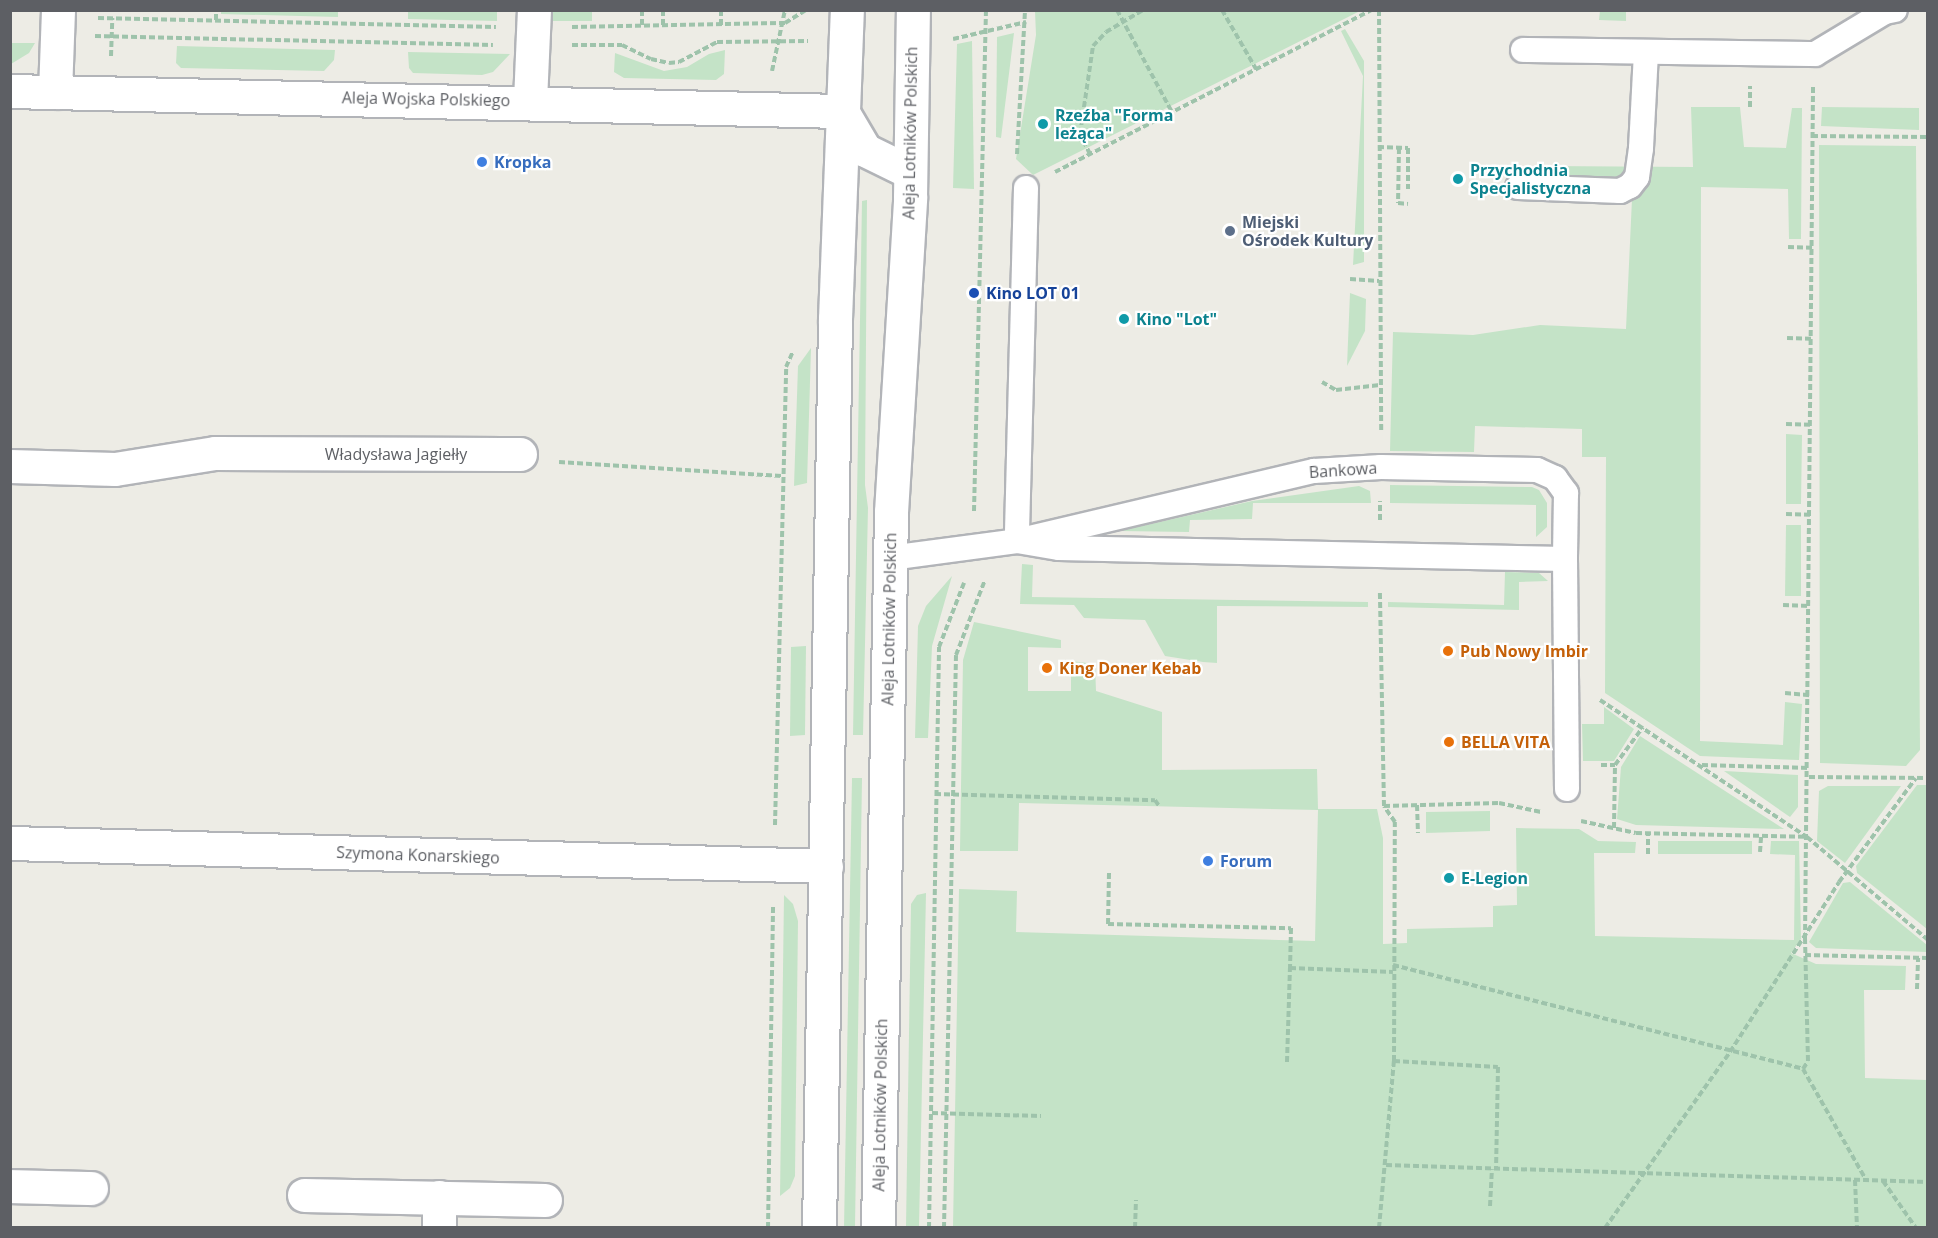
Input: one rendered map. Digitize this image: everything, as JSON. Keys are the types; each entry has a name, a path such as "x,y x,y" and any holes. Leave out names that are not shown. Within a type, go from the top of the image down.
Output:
{"street":[{"path":"819,1227 842,111 847,10"},
{"name":"Aleja Lotników Polskich","path":"878,1227 890,558 910,172 913,10"},
{"path":"56,92 57,20"},
{"path":"530,101 533,28"},
{"name":"Aleja Wojska Polskiego","path":"10,91 530,101 842,111"},
{"path":"842,111 865,150 910,172"},
{"name":"Władysława Jagiełły","path":"10,466 115,469 215,453 520,454"},
{"name":"Szymona Konarskiego","path":"10,843 826,866"},
{"path":"10,1186 91,1188"},
{"path":"304,1195 439,1212 546,1200"}],"lane":[{"path":"1523,50 1815,54 1837,39 1895,10"},
{"path":"1518,187 1620,190 1630,186 1637,177 1641,148 1647,52"},
{"path":"1017,541 1026,188"},
{"name":"Bankowa","path":"890,558 1017,541 1314,471 1381,467 1537,470 1555,478 1566,493 1567,789"},
{"name":"Bankowa","path":"1017,541 1059,548 1566,559"}],"path":[{"path":"216,10 216,20"},
{"path":"642,10 642,26"},
{"path":"663,10 663,26"},
{"path":"721,10 721,25"},
{"path":"770,81 778,41 785,23 785,10"},
{"path":"57,20 533,28 785,23 806,10"},
{"path":"944,1227 951,795 956,655 990,565 982,545 986,10"},
{"path":"1017,165 1025,10"},
{"path":"1117,10 1172,112"},
{"path":"1090,154 1080,134 1093,46 1106,32 1143,10"},
{"path":"1222,10 1256,69"},
{"path":"1026,188 1371,10"},
{"path":"1379,10 1381,467 1379,555 1384,806 1395,822 1394,1060 1379,1227"},
{"path":"57,20 216,20 533,28 622,45 651,59 669,63 679,62 717,42 818,41"},
{"path":"954,39 987,29 1026,22"},
{"path":"1803,1069 1808,1061 1805,939 1809,777 1813,107"},
{"path":"1812,136 1928,137"},
{"path":"1378,147 1408,148 1408,189"},
{"path":"1399,148 1398,203 1408,204"},
{"path":"1788,247 1812,248"},
{"path":"1350,279 1379,281"},
{"path":"1787,338 1811,339"},
{"path":"768,1227 782,476 786,367 795,349"},
{"path":"1322,382 1336,390 1380,386"},
{"path":"1786,424 1811,425"},
{"path":"520,454 566,463 782,476"},
{"path":"1786,514 1810,515"},
{"path":"929,1227 939,647 970,566 982,545"},
{"path":"1783,605 1810,606"},
{"path":"1785,693 1809,695"},
{"path":"1567,700 1604,700 1807,837 1928,940"},
{"path":"1614,828 1615,765 1642,727"},
{"path":"1701,765 1809,768"},
{"path":"1809,777 1928,778"},
{"path":"1605,1227 1730,1052 1847,871 1916,778"},
{"path":"935,794 1155,800 1159,806"},
{"path":"1384,806 1499,803 1545,813"},
{"path":"1417,805 1418,833"},
{"path":"1568,818 1648,834 1807,837"},
{"path":"1648,834 1648,854"},
{"path":"1760,852 1761,836"},
{"path":"1109,873 1108,924 1291,928 1287,1062"},
{"path":"1805,955 1928,958"},
{"path":"1917,989 1918,958"},
{"path":"1394,965 1803,1069 1866,1180"},
{"path":"1290,968 1393,972"},
{"path":"1394,1060 1498,1067 1494,1169 1490,1206"},
{"path":"932,1113 1041,1116"},
{"path":"1385,1165 1928,1182"},
{"path":"1855,1180 1857,1227"},
{"path":"1883,1180 1916,1227"},
{"path":"1135,1227 1136,1200"}],"green space":[{"path":"221,10 338,10 338,17 221,14"},
{"path":"1035,10 1360,11 1033,175 1016,159 1036,35"},
{"path":"408,11 497,11 497,21 408,19"},
{"path":"551,11 592,11 592,21 551,21"},
{"path":"1600,11 1626,11 1626,21 1599,20"},
{"path":"1345,29 1364,61 1364,262 1353,265 1363,76 1341,31"},
{"path":"1014,33 1001,138 996,137 997,37"},
{"path":"972,41 974,189 953,188 957,44"},
{"path":"11,43 35,43 29,53 11,64"},
{"path":"177,46 335,50 334,60 324,71 181,68 176,63"},
{"path":"725,50 724,74 716,80 624,78 614,72 615,53 664,71 687,67 709,54"},
{"path":"408,52 510,54 493,72 482,75 413,73 409,68"},
{"path":"1691,107 1740,107 1744,147 1786,148 1792,108 1802,108 1801,239 1789,239 1788,189 1701,187 1700,741 1783,745 1785,702 1802,704 1799,760 1700,756 1605,693 1606,457 1582,457 1582,429 1475,426 1474,452 1390,451 1393,332 1473,335 1540,325 1626,329 1632,199 1542,194 1544,166 1693,167"},
{"path":"1822,107 1919,108 1919,130 1821,126"},
{"path":"1819,145 1916,146 1920,750 1906,766 1820,763"},
{"path":"867,200 865,485 868,508 863,735 853,735 862,201"},
{"path":"1350,293 1366,299 1365,331 1347,366"},
{"path":"811,348 807,483 794,486 798,366"},
{"path":"1786,434 1802,435 1801,504 1786,504"},
{"path":"1390,485 1532,487 1539,490 1547,503 1547,527 1536,537 1536,505 1390,503"},
{"path":"1359,486 1370,491 1371,503 1253,503 1252,519 1190,520 1189,532 1120,531 1252,501"},
{"path":"1786,525 1801,525 1801,596 1785,596"},
{"path":"1022,564 1033,565 1032,597 1368,602 1368,607 1217,606 1217,663 1203,662 1165,656 1145,620 1084,618 1074,605 1020,604"},
{"path":"1505,572 1539,573 1548,581 1519,582 1519,610 1388,607 1388,602 1504,605"},
{"path":"952,576 932,646 928,738 915,738 918,626 926,606"},
{"path":"974,622 1061,640 1061,648 1028,647 1028,691 1071,691 1071,661 1095,664 1096,691 1162,712 1162,770 1317,769 1318,809 1377,809 1383,838 1383,944 1407,943 1407,929 1493,927 1493,906 1517,905 1516,828 1579,829 1598,841 1636,842 1635,853 1594,853 1595,936 1794,940 1795,855 1770,854 1771,841 1799,841 1801,939 1791,953 1816,964 1906,966 1905,990 1864,990 1865,1078 1927,1080 1927,1227 953,1227 959,889 1017,891 1016,932 1315,941 1318,810 1019,803 1018,851 960,851 963,660"},
{"path":"806,646 805,735 790,736 791,647"},
{"path":"1604,707 1634,729 1614,761 1583,761 1582,724 1604,724"},
{"path":"1640,736 1784,829 1636,825 1617,819 1621,767"},
{"path":"1724,771 1798,775 1798,807 1790,817"},
{"path":"852,778 862,778 855,1227 844,1228"},
{"path":"1917,785 1927,785 1927,929 1857,873 1856,866"},
{"path":"1828,786 1901,786 1845,863 1817,841 1819,791"},
{"path":"1490,811 1490,831 1426,833 1426,812"},
{"path":"1658,841 1752,841 1752,854 1658,854"},
{"path":"1850,882 1927,945 1927,952 1816,948 1809,942 1843,883"},
{"path":"926,893 919,1227 906,1227 911,904 917,895"},
{"path":"784,895 793,904 798,921 795,1176 790,1188 780,1196"}],"place":[{"name":"Rzeźba \"Forma leżąca\"","path":"1043,124"},
{"name":"Kropka","path":"482,162"},
{"name":"Przychodnia Specjalistyczna","path":"1458,179"},
{"name":"Miejski Ośrodek Kultury","path":"1230,231"},
{"name":"Kino LOT 01","path":"974,293"},
{"name":"Kino \"Lot\"","path":"1124,319"},
{"name":"Pub Nowy Imbir","path":"1448,651"},
{"name":"King Doner Kebab","path":"1047,668"},
{"name":"BELLA VITA","path":"1449,742"},
{"name":"Forum","path":"1208,861"},
{"name":"E-Legion","path":"1449,878"}]}
